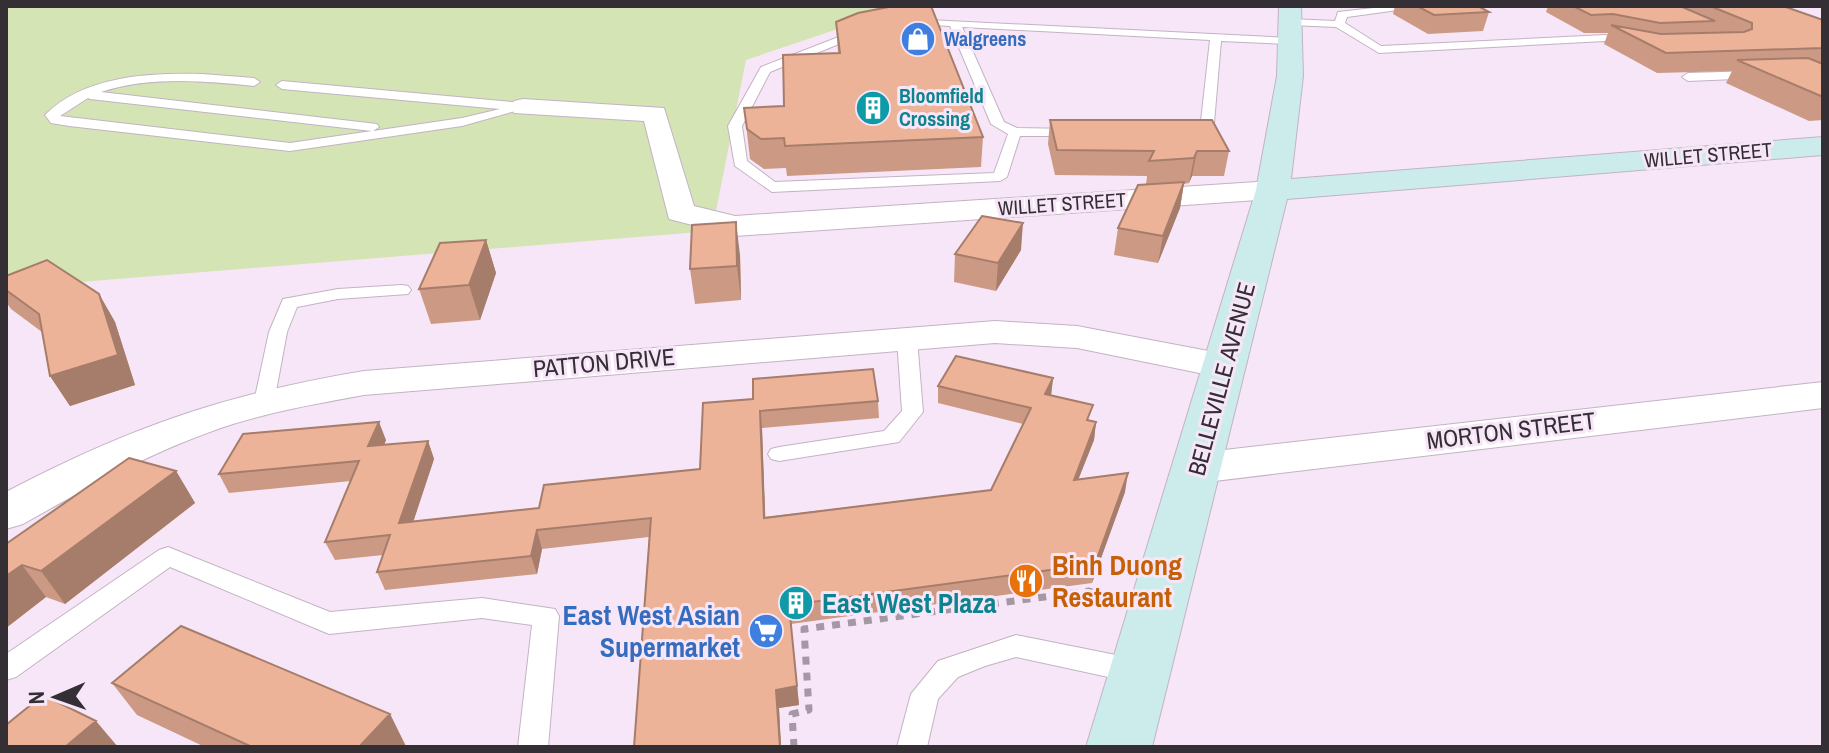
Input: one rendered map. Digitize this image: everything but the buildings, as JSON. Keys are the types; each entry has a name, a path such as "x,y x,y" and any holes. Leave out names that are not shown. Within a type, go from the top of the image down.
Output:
{"main road":[{"name":"BELLEVILLE AVENUE","path":"1119,747 1273,190 1290,76 1290,23"},
{"name":"WILLET STREET","path":"1273,190 1823,146"}],"street":[{"name":"WILLET STREET","path":"523,107 655,114 680,212 735,226 1273,190"},
{"name":"PATTON DRIVE","path":"6,512 121,453 195,422 264,402 364,383 995,332 1052,334 1224,366"},
{"name":"MORTON STREET","path":"1198,468 1823,395"}],"lane":[{"path":"1339,24 1342,14 1357,10 1422,6"},
{"path":"1015,132 1000,177 772,187 740,163 735,126 765,70 855,32 890,25 954,22 1216,37 1290,23 1339,24 1379,50 1605,38 1639,44"},
{"path":"954,22 998,124 1015,132 1095,133"},
{"path":"1174,134 1206,135 1216,37"},
{"path":"1688,77 1763,74"},
{"path":"254,82 167,75 113,85 52,115 56,120 69,122 264,146 322,144 396,129 462,122 523,107"},
{"path":"282,85 523,107"},
{"path":"90,95 396,129"},
{"path":"264,402 278,332 289,303 338,294 402,290"},
{"path":"779,454 891,437 913,412 907,339"},
{"path":"6,669 168,556 329,623 482,608 546,616 533,747"},
{"path":"912,747 925,694 948,669 979,656 1016,646 1140,671"}],"path":[{"path":"794,747 792,714 809,710 804,629 1089,591 1101,595"}],"green space":[{"path":"6,6 906,6 746,60 712,231 6,288"}],"place":[{"name":"Walgreens","path":"918,39"},
{"name":"Bloomfield Crossing","path":"873,108"},
{"name":"Binh Duong Restaurant","path":"1026,581"},
{"name":"East West Plaza","path":"796,603"},
{"name":"East West Asian Supermarket","path":"766,631"}]}
